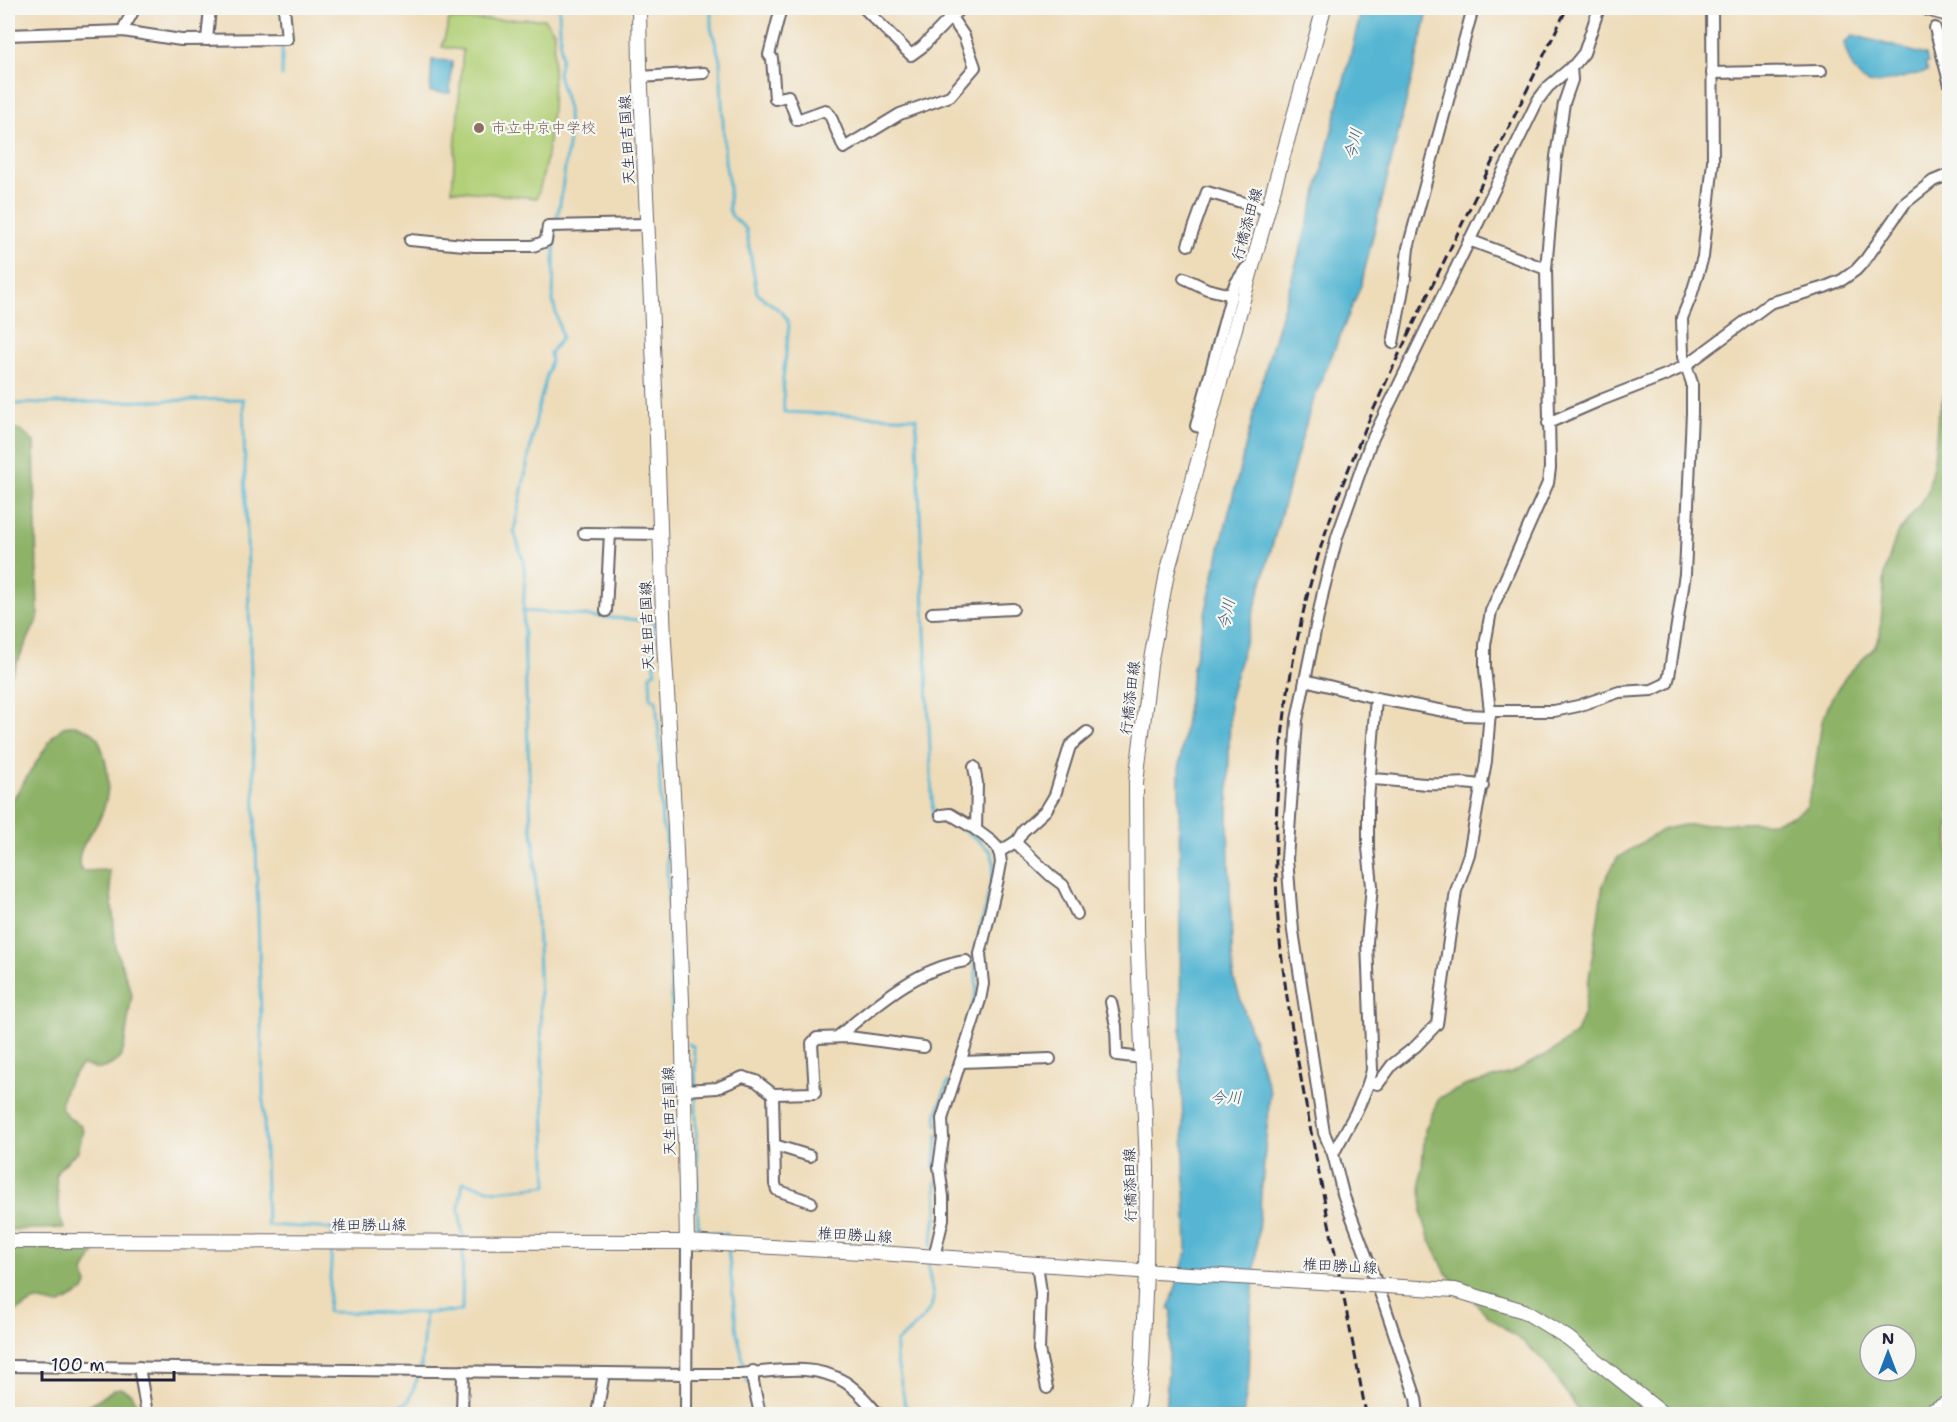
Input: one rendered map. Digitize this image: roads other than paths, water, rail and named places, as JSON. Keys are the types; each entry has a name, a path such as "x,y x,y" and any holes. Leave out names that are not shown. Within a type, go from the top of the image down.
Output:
{"highway":[{"path":"1929,8 1950,14"}],"main road":[{"name":"天生田吉国線","path":"639,8 664,642 675,828 685,1090 687,1242"},
{"name":"行橋添田線","path":"1136,1414 1151,1272 1137,929 1136,783 1150,665 1167,573 1324,8"},
{"name":"椎田勝山線","path":"8,1241 687,1242 1455,1290 1524,1311 1568,1338 1663,1414"},
{"path":"1926,1414 1950,1402"}],"street":[{"path":"123,31 124,24 134,8"},
{"path":"207,40 210,8"},
{"path":"8,35 123,31 181,40 287,39 284,8"},
{"path":"782,8 769,55 772,58 776,99 788,96 797,120 825,110 830,115 844,148 900,114 950,96 975,67 964,36 951,17"},
{"path":"864,8 911,55 961,8"},
{"path":"1393,342 1408,248 1473,8"},
{"path":"1418,1414 1416,1398 1385,1306 1343,1194 1333,1154 1324,1133 1293,931 1287,859 1297,720 1323,592 1337,537 1370,444 1538,100 1584,52 1599,8"},
{"path":"1305,680 1376,698 1465,715 1554,711 1619,693 1652,690 1667,683 1685,574 1692,413 1692,383 1683,357 1682,318 1703,257 1713,160 1712,8"},
{"path":"1935,28 1946,59 1950,85"},
{"path":"1369,1082 1378,1083 1392,1065 1416,1046 1437,1024 1456,891 1469,854 1483,786 1490,713 1485,669 1488,624 1491,611 1548,483 1550,468 1546,269 1556,157 1564,103 1572,80 1571,67"},
{"path":"1712,73 1821,71"},
{"path":"640,77 704,73"},
{"path":"1556,80 1564,103"},
{"path":"1548,423 1685,366 1770,303 1825,288 1856,270 1905,203 1934,181 1950,174"},
{"path":"1188,245 1207,192 1268,210"},
{"path":"410,240 475,246 533,246 546,241 548,226 647,224"},
{"path":"1469,240 1546,269"},
{"path":"1207,429 1197,426 1235,284 1246,268 1251,268"},
{"path":"1184,278 1207,289 1232,295"},
{"path":"584,533 660,534"},
{"path":"606,611 610,533"},
{"path":"932,613 1013,609"},
{"path":"1333,1154 1369,1082 1372,1054 1367,942 1372,886 1368,848 1369,778 1376,698"},
{"path":"999,852 1015,842 1023,831 1046,810 1055,795 1070,746 1088,732"},
{"path":"974,767 977,783 976,830"},
{"path":"1369,778 1387,778 1427,784 1456,782 1483,786"},
{"path":"934,1257 943,1219 939,1166 943,1138 942,1119 976,1016 983,984 980,954 1000,863 999,852 991,841 950,814 941,815"},
{"path":"1015,842 1063,885 1077,914"},
{"path":"837,1037 869,1011 922,974 948,964 966,961"},
{"path":"1111,1002 1116,1026 1117,1055 1142,1058"},
{"path":"685,1090 717,1088 743,1077 756,1082 772,1094 814,1093 812,1043 817,1038 837,1037 924,1047"},
{"path":"961,1062 1050,1059"},
{"path":"772,1094 777,1190 812,1202"},
{"path":"774,1145 810,1156"},
{"path":"686,1414 687,1242"},
{"path":"1037,1263 1041,1293 1039,1350 1047,1388"},
{"path":"8,1366 687,1374 741,1374 753,1371 806,1370 831,1375 845,1382 878,1414"},
{"path":"139,1367 147,1414"},
{"path":"462,1414 463,1371"},
{"path":"753,1371 760,1414"},
{"path":"597,1414 604,1373"}],"water":[{"name":"今川","path":"1362,8 1429,8 1361,285 1311,406 1230,697 1228,828 1233,976 1270,1092 1251,1313 1249,1379 1243,1414 1165,1414 1172,1310 1169,1309 1187,1251 1181,1065 1179,770 1193,667 1259,392 1316,195"},
{"path":"1853,35 1926,55 1928,63 1925,64 1928,71 1888,81 1868,83 1855,72 1844,44"},
{"path":"432,60 452,61 450,93 430,92"}],"waterway":[{"path":"556,222 569,139 568,109 558,74 561,59 559,8"},
{"path":"711,8 711,27 720,60 729,210 746,229 757,293 780,311 789,325 783,379 784,412 916,418 933,820 950,822 976,838 991,852 994,862 992,880 974,955 977,989 969,1019"},
{"path":"282,42 282,76"},
{"path":"463,1238 459,1208 463,1182 496,1191 547,1186 523,611 525,578 523,560 514,531 538,409 551,360 550,353 562,337 553,301 555,228"},
{"path":"8,404 243,399 267,1225 333,1229 332,1237"},
{"path":"523,611 653,621 655,672 650,675 651,699 656,700 661,760 659,765 662,825 666,835 673,1035 677,1037"},
{"path":"688,1044 693,1046 695,1059 698,1225 703,1232 727,1234 728,1241"},
{"path":"937,1125 936,1116 948,1082"},
{"path":"934,1169 938,1134"},
{"path":"931,1246 937,1212 936,1181"},
{"path":"425,1313 462,1311 463,1244"},
{"path":"332,1247 328,1312 425,1313 421,1368"},
{"path":"728,1248 737,1332 748,1383"},
{"path":"907,1414 896,1357 896,1343 918,1323 932,1305 929,1262"},
{"path":"382,1414 409,1401 419,1374"}],"railway":[{"path":"1366,1414 1299,1067 1280,944 1276,827 1282,734 1307,597 1319,553 1343,483 1402,347 1567,8"}],"place":[{"name":"市立中京中学校","path":"479,128"}]}
